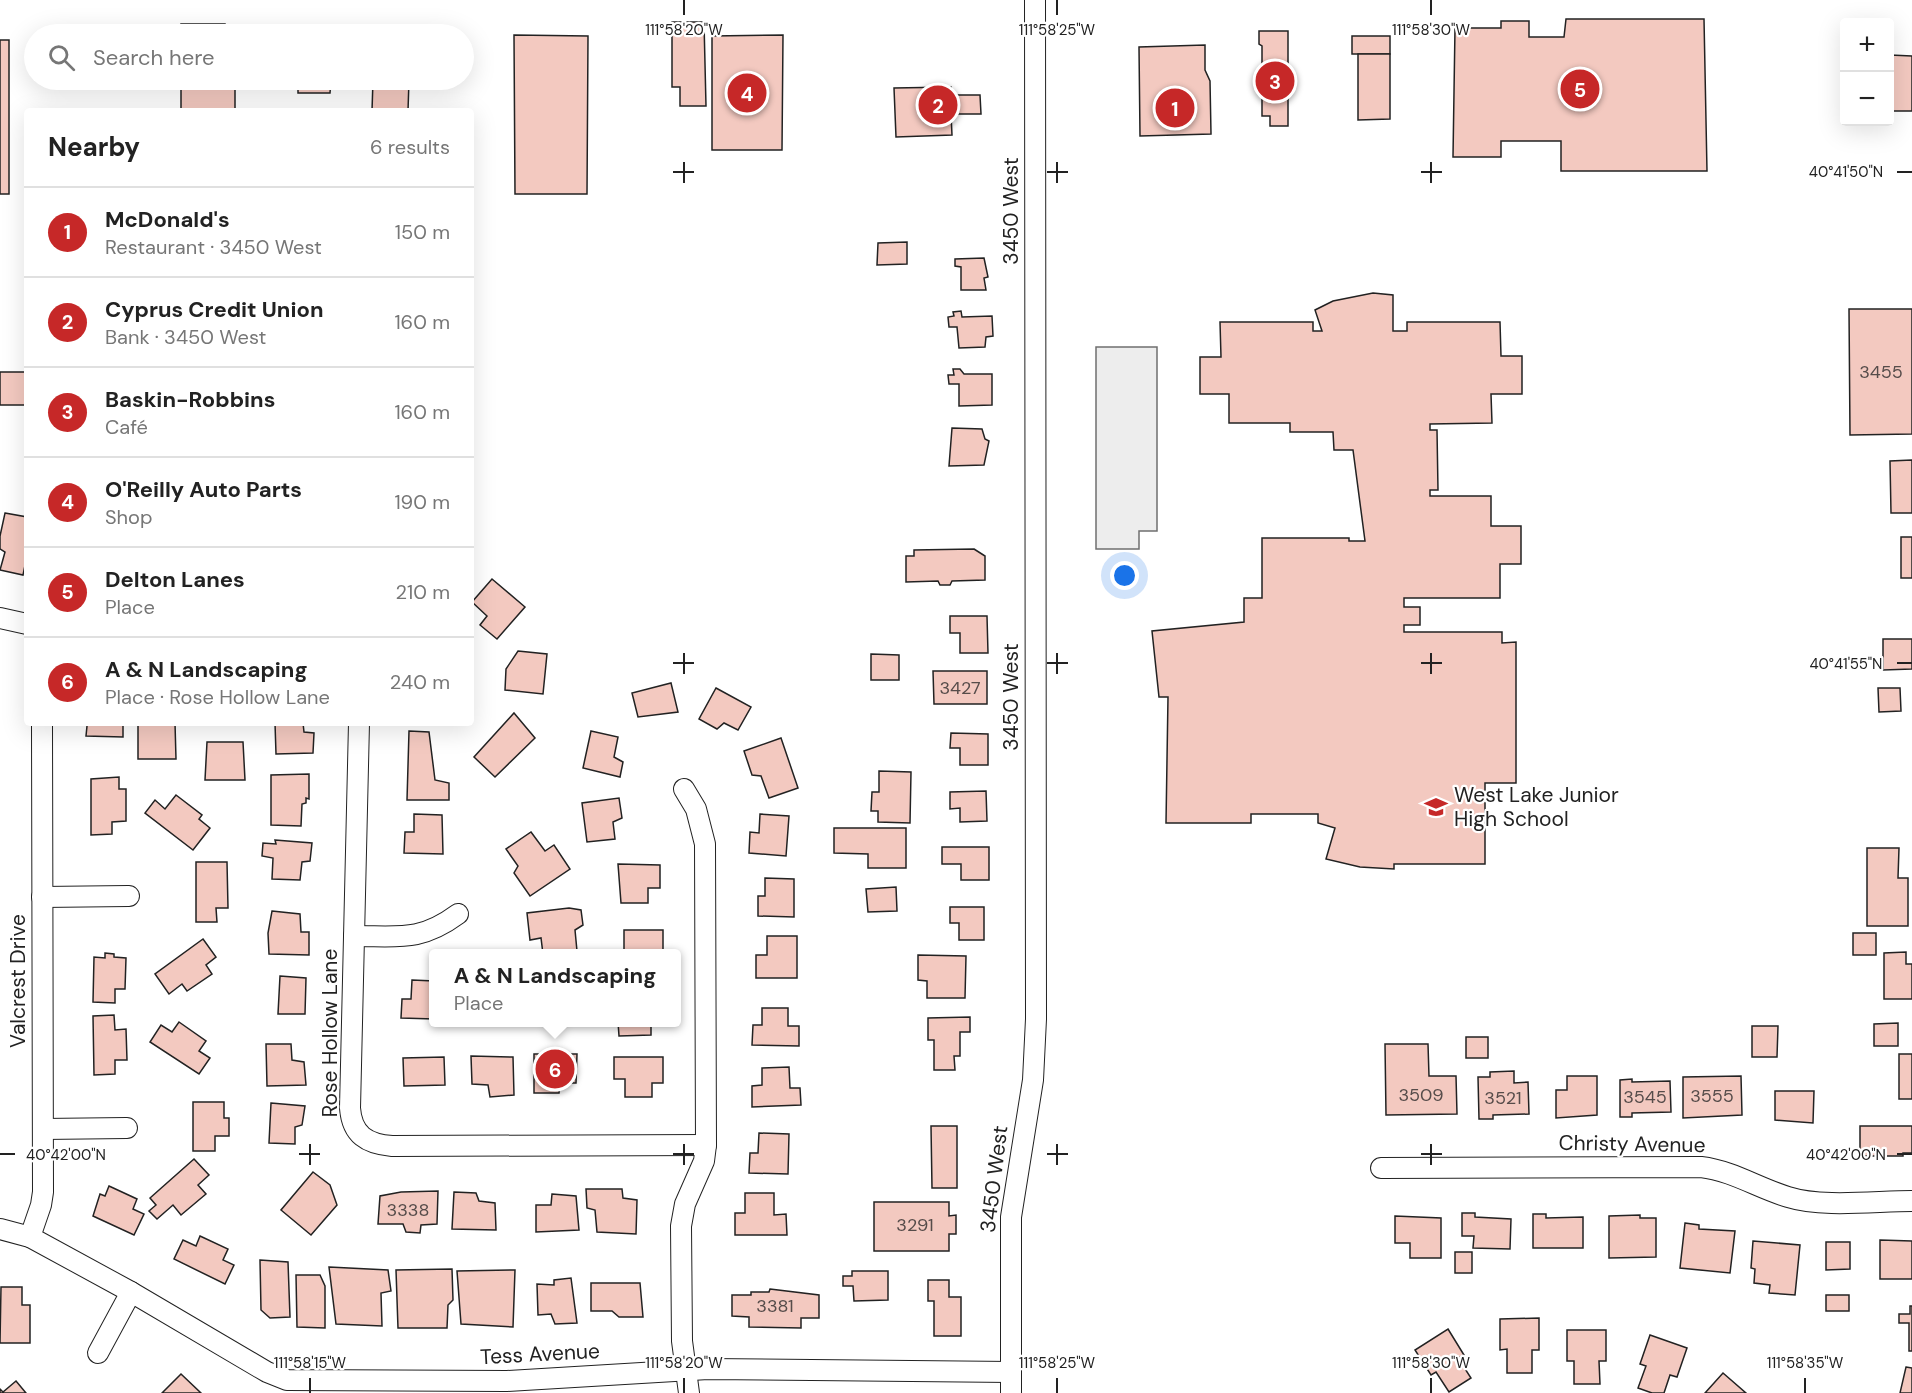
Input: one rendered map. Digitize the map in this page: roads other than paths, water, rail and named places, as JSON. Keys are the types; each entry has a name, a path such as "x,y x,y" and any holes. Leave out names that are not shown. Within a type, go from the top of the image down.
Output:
{"street":[{"name":"3450 West","path":"1011,1393 1011,1217 1033,1080 1036,1019 1035,0"},
{"path":"0,618 24,623"},
{"name":"Valcrest Drive","path":"30,1237 42,1198 42,726"},
{"name":"Rose Hollow Lane","path":"359,726 350,1108 352,1125 368,1142 392,1146 706,1145"},
{"path":"684,789 696,808 705,844 706,1145 704,1161 682,1216 682,1341 689,1393"},
{"path":"42,897 129,896"},
{"path":"354,936 426,934 458,914"},
{"path":"43,1129 127,1128"},
{"name":"Christy Avenue","path":"1381,1168 1701,1167 1735,1174 1789,1198 1820,1201 1912,1201"},
{"name":"Tess Avenue","path":"0,1229 30,1237 131,1292 277,1377 299,1381 380,1387 527,1381 687,1369 1011,1371"},
{"path":"98,1353 131,1292"}],"place":[{"name":"Baskin-Robbins","path":"1275,81"},
{"name":"Delton Lanes","path":"1580,89"},
{"name":"O'Reilly Auto Parts","path":"747,93"},
{"name":"Cyprus Credit Union","path":"938,105"},
{"name":"McDonald's","path":"1175,108"},
{"name":"West Lake Junior High School","path":"1436,807"},
{"name":"A & N Landscaping","path":"555,1069"}]}
